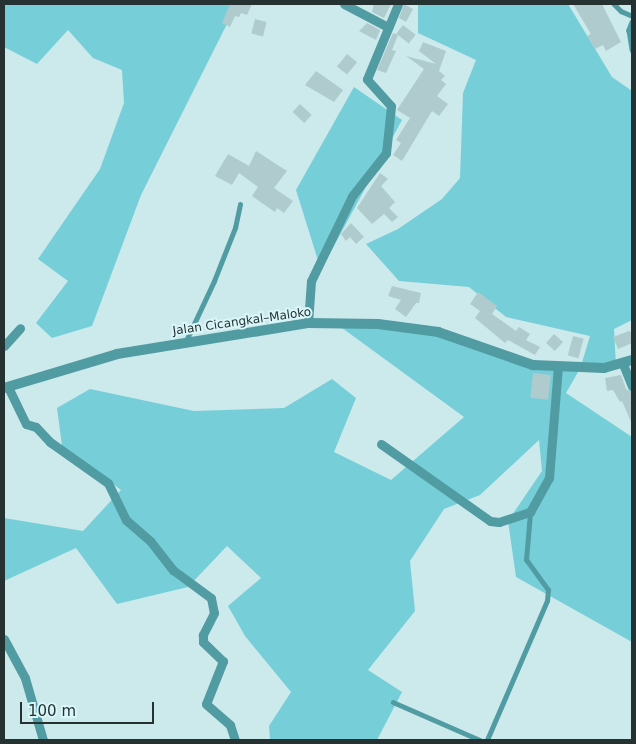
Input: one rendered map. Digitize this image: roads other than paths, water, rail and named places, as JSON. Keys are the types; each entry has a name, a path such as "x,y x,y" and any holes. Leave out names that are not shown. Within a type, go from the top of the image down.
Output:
{"street":[{"path":"344,4 388,26"},
{"path":"308,323 311,281 352,196 386,153 391,106 366,79 398,4"},
{"name":"Jalan Cicangkal–Maloko","path":"6,387 117,354 308,323 378,324 438,332 513,359 558,367 604,368 628,362"},
{"path":"4,346 20,328"},
{"path":"628,362 632,386"},
{"path":"381,444 490,521 499,522 530,512 549,478 558,367"},
{"path":"6,387 26,424 36,427 50,442 108,483 126,520 151,542 173,570 212,598 214,613 203,635 203,642 224,661 206,704 230,725 235,740"},
{"path":"4,639 21,668 43,740"}],"lane":[{"path":"614,4 621,11 632,16"},
{"path":"632,22 629,30 632,50"},
{"path":"185,343 214,281 235,228 240,205"},
{"path":"487,740 547,601 548,590 526,560 530,512"},
{"path":"393,702 480,740"}]}
